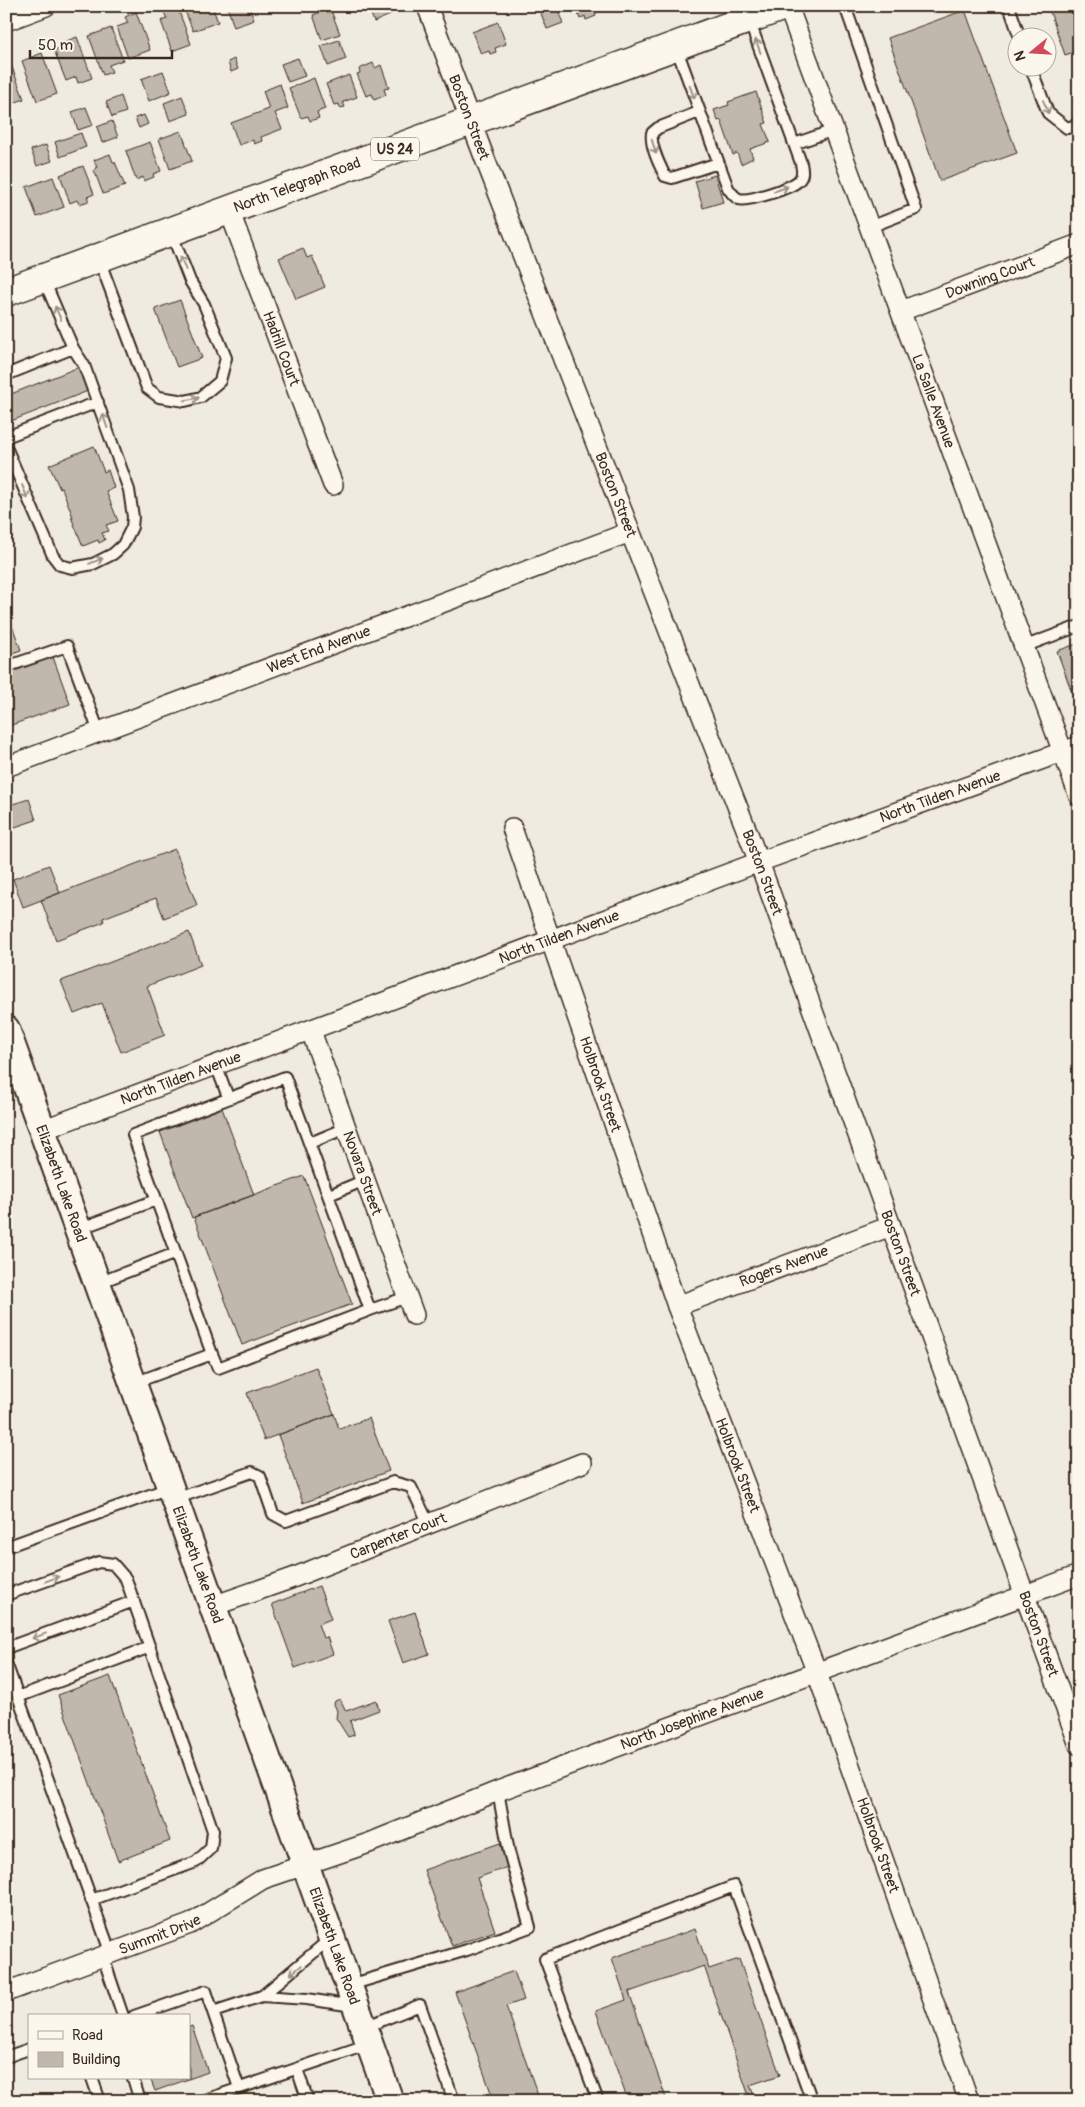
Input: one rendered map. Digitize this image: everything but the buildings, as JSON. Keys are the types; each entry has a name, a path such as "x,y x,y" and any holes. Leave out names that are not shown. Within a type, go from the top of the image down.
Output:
{"main road":[{"name":"North Telegraph Road","path":"6,292 784,6"},
{"name":"Elizabeth Lake Road","path":"6,1029 390,2101"}],"street":[{"path":"6,21 46,6"},
{"name":"Boston Street","path":"427,6 470,122 760,862 1079,1745"},
{"name":"La Salle Avenue","path":"788,6 1023,647 1071,749 1079,796"},
{"name":"Hadrill Court","path":"229,210 333,485"},
{"name":"Downing Court","path":"901,311 1079,244"},
{"name":"West End Avenue","path":"6,767 630,532"},
{"name":"North Tilden Avenue","path":"42,1130 760,862 1071,749"},
{"name":"Holbrook Street","path":"512,828 677,1306 817,1673 969,2101"},
{"name":"Novara Street","path":"311,1030 414,1315"},
{"name":"Rogers Avenue","path":"677,1306 891,1226"},
{"name":"Carpenter Court","path":"213,1606 290,1579 582,1463"},
{"name":"North Josephine Avenue","path":"306,1864 369,1843 498,1791 1079,1575"},
{"name":"Summit Drive","path":"6,1992 190,1924 263,1879 306,1864"}],"lane":[{"path":"845,6 916,209 870,227"},
{"path":"1009,6 1017,28"},
{"path":"676,46 718,163 728,188 733,195 739,199 749,200 793,185 800,180 802,168 748,20"},
{"path":"1035,78 1048,113 1068,128 1079,124"},
{"path":"699,112 658,128 652,133 651,140 661,170 665,176 672,178 718,163"},
{"path":"794,144 834,130"},
{"path":"98,258 147,388 159,397 185,401 201,397 220,381 226,358 204,304 190,281 171,231"},
{"path":"6,447 52,556 60,565 72,568 93,564 113,554 123,545 132,528 133,517 129,490 84,365 73,348 43,278"},
{"path":"6,375 73,348"},
{"path":"6,437 98,402"},
{"path":"1023,647 1079,626"},
{"path":"6,667 67,646 99,732"},
{"path":"216,1065 228,1097"},
{"path":"370,1310 285,1076 132,1135 218,1368 407,1297"},
{"path":"310,1143 346,1128"},
{"path":"329,1195 365,1180"},
{"path":"78,1229 156,1200"},
{"path":"97,1283 176,1253"},
{"path":"133,1384 212,1354"},
{"path":"6,1547 172,1493 252,1472 260,1476 273,1514 286,1521 393,1482 411,1488 429,1524"},
{"path":"6,1595 99,1562 113,1564 126,1578 213,1831 211,1848 196,1862 91,1900"},
{"path":"6,1648 134,1601"},
{"path":"18,1697 150,1647"},
{"path":"6,1663 91,1900 122,2014"},
{"path":"202,2101 297,2069 360,2016 467,1950 530,1926 509,1852 498,1791"},
{"path":"598,2101 545,1959 734,1886 812,2101"},
{"path":"213,2012 262,1996 296,1970 332,1938"},
{"path":"140,2014 206,1991 239,2088"},
{"path":"262,1996 307,1999 360,2016 420,2005 454,2101"},
{"path":"6,2057 28,2049"},
{"path":"297,2069 308,2101"},
{"path":"93,2080 100,2101"},
{"path":"134,2080 140,2101"}]}
